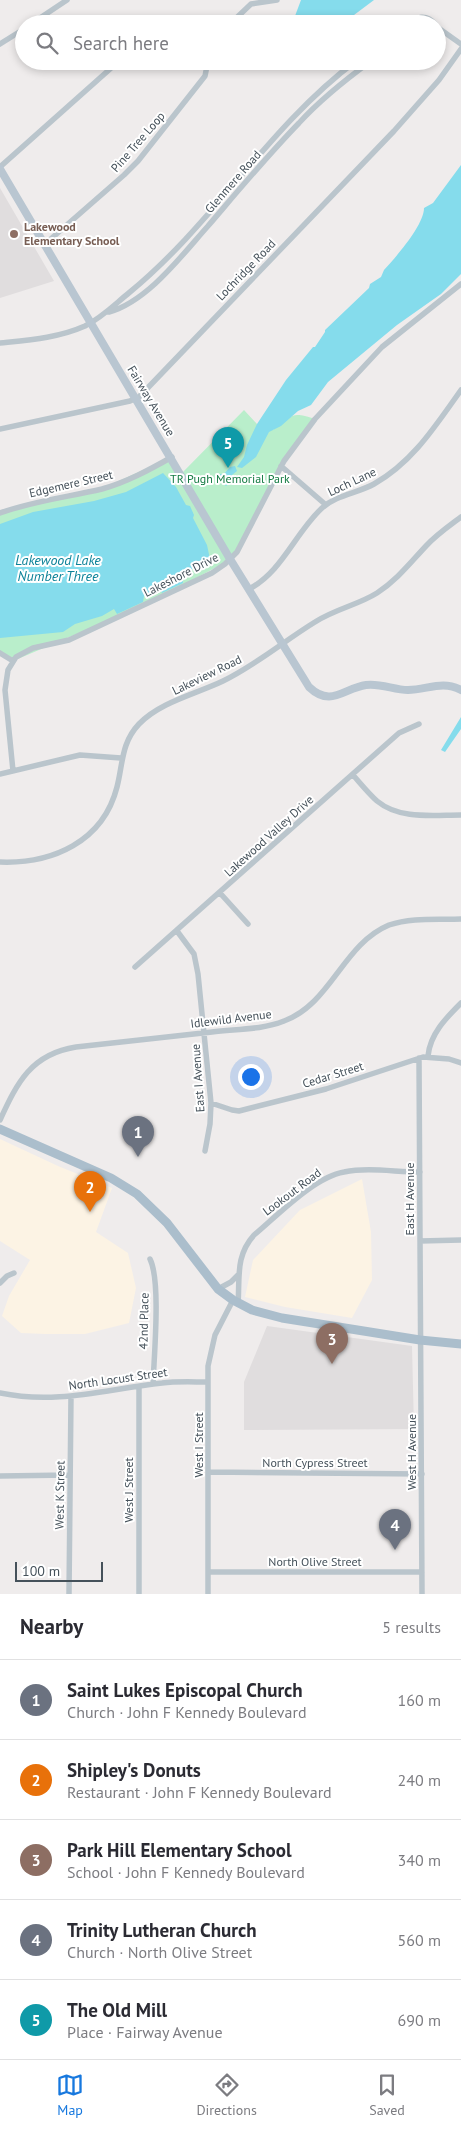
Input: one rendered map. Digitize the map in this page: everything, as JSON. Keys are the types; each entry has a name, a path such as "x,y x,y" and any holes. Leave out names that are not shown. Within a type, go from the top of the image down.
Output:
{"main road":[{"path":"0,1129 111,1178 136,1194 167,1223 218,1289 235,1302 270,1316 420,1340 461,1344"},
{"path":"420,1340 461,1338"}],"street":[{"path":"44,15 67,0"},
{"path":"239,15 251,4 277,0"},
{"path":"446,33 461,44"},
{"path":"0,44 15,34"},
{"name":"Lochridge Road","path":"0,428 136,398 145,392 406,118 439,80 461,49"},
{"path":"0,168 109,70"},
{"name":"Pine Tree Loop","path":"45,244 138,161 205,76 206,70"},
{"name":"Glenmere Road","path":"109,312 173,252 304,106 346,70"},
{"name":"Glenmere Road","path":"0,343 50,337 70,332 131,301 162,276 298,124 330,93 359,70"},
{"name":"Fairway Avenue","path":"0,168 90,323 309,688 324,696 332,697 357,687 374,684 406,690 446,685 461,690"},
{"name":"Lakeshore Drive","path":"13,661 25,651 69,640 138,608 212,573 230,558 234,557 244,541 281,466 309,426 377,353 398,334 460,286"},
{"name":"Loch Lane","path":"249,589 266,578 316,514 326,505 372,485 403,463 417,450 461,390"},
{"name":"Edgemere Street","path":"0,513 35,502 111,486 144,473 172,457"},
{"path":"281,466 326,505"},
{"name":"Lakeview Road","path":"0,862 30,862 49,858 84,839 101,820 113,799 121,758 128,740 143,720 158,710 240,672 321,618 385,588 400,575 439,533 461,517"},
{"path":"0,653 13,661 8,670 5,690 13,771"},
{"name":"Lakewood Valley Drive","path":"135,967 399,733 419,724"},
{"path":"0,774 80,755 121,758"},
{"path":"353,775 378,802 390,809 408,814 461,815"},
{"path":"220,893 248,924"},
{"name":"Idlewild Avenue","path":"0,1120 12,1092 23,1076 37,1062 54,1052 76,1047 270,1025 296,1016 321,995 363,943 388,926 408,920 461,919"},
{"name":"East I Avenue","path":"177,931 190,947 197,964 211,1102 210,1124 205,1151"},
{"path":"428,1056 431,1041 461,1003"},
{"name":"Cedar Street","path":"211,1102 239,1111 326,1089 428,1056 461,1063"},
{"name":"East H Avenue","path":"420,1058 420,1340"},
{"name":"Lookout Road","path":"235,1302 242,1252 250,1239 308,1190 324,1179 342,1172 420,1172"},
{"path":"420,1241 461,1240"},
{"name":"42nd Place","path":"150,1259 154,1268 156,1304 153,1384"},
{"path":"0,1283 14,1273"},
{"path":"218,1289 232,1282 238,1275"},
{"name":"West I Street","path":"208,1594 208,1366 220,1322 235,1302"},
{"name":"West H Avenue","path":"420,1340 422,1594"},
{"name":"North Locust Street","path":"0,1393 26,1397 71,1396 153,1384 208,1382"},
{"name":"West J Street","path":"138,1594 139,1387"},
{"name":"West K Street","path":"69,1594 71,1396"},
{"name":"North Cypress Street","path":"208,1472 422,1474"},
{"path":"0,1476 70,1475"},
{"name":"North Olive Street","path":"208,1572 422,1572"}],"shaded area":[{"name":"Lakewood Elementary School","path":"0,188 54,281 0,298"},
{"path":"0,1139 112,1188 96,1232 128,1253 136,1288 129,1323 85,1334 21,1333 2,1316 9,1296 30,1260 0,1241"},
{"path":"362,1179 371,1232 372,1280 352,1318 285,1307 245,1297 253,1260 300,1210"},
{"path":"267,1326 412,1346 414,1429 244,1430 244,1382"}],"green space":[{"name":"Lakewood Lake Number Three","path":"244,410 257,424 273,430 292,416 301,415 315,419 291,450 230,560 147,604 13,661 0,653 0,513 101,489 172,457 182,473"}],"water":[{"path":"301,0 374,0 354,15 295,15"},
{"path":"461,165 461,274 441,294 397,325 328,382 311,405 298,411 281,426 269,432 256,457 242,468 237,467 244,457 247,445 257,424 286,380 313,347 315,347 325,330 369,288 370,284 381,277 384,270 415,232 423,215 424,208 433,203"},
{"path":"235,466 237,471 232,475 231,482 226,486 221,482 220,474 224,474 230,467"},
{"name":"Lakewood Lake Number Three","path":"163,473 176,487 186,505 190,506 194,515 193,518 207,545 210,559 182,575 183,583 162,593 158,587 144,596 143,602 117,614 114,609 102,616 75,624 63,632 0,638 0,524 33,512 94,501 126,492"},
{"path":"461,717 461,729 445,752 441,750"}],"place":[{"name":"Lakewood Elementary School","path":"14,234"},
{"name":"The Old Mill","path":"228,468"},
{"name":"Saint Lukes Episcopal Church","path":"138,1157"},
{"name":"Shipley's Donuts","path":"90,1212"},
{"name":"Park Hill Elementary School","path":"332,1364"},
{"name":"Trinity Lutheran Church","path":"395,1550"}],"park label":[{"name":"TR Pugh Memorial Park","path":"230,479"}]}
